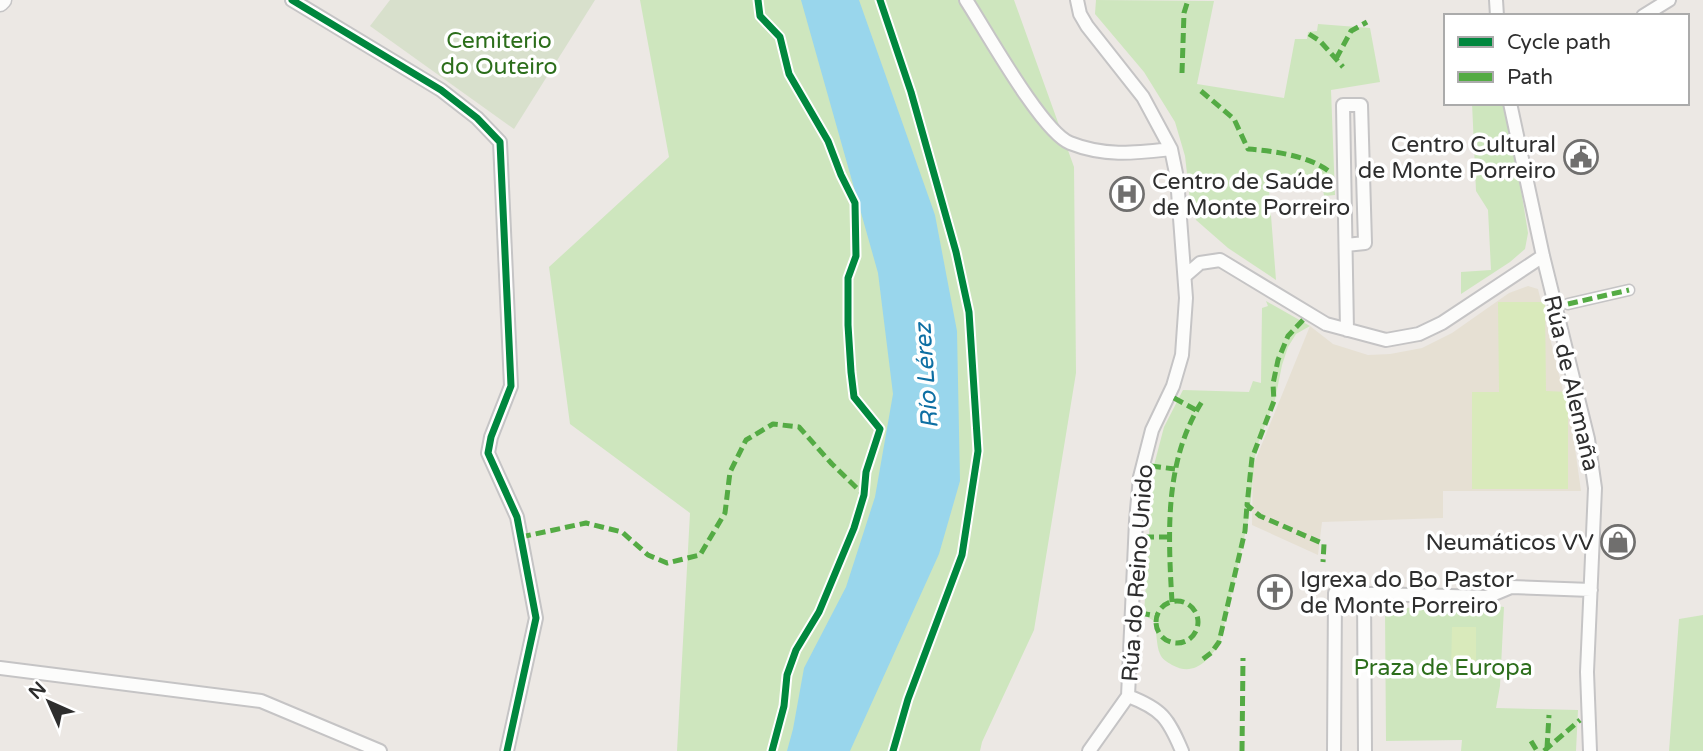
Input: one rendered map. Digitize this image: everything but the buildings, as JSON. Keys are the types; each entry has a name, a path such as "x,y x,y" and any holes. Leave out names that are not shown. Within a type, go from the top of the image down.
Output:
{"street":[{"path":"292,0 441,90 477,118 500,142 511,386 491,436 488,453 517,517 536,618 507,751"},
{"path":"966,0 1024,93 1057,134 1068,143 1111,154 1171,149"},
{"name":"Rúa do Reino Unido","path":"1077,0 1080,14 1087,26 1143,97 1171,149 1177,177 1186,298 1182,355 1173,386 1152,429 1140,477 1128,696 1089,751"},
{"path":"1646,14 1669,0"},
{"path":"1346,245 1366,243 1361,105 1343,105 1346,245 1348,330"},
{"name":"Rúa de Alemaña","path":"1510,105 1543,256 1588,439 1595,488 1587,672 1590,751"},
{"path":"1185,276 1200,263 1220,260 1326,324 1386,340 1419,334 1442,323 1543,256"},
{"path":"1568,304 1629,290"},
{"path":"1334,751 1335,593 1487,597 1511,587 1591,590"},
{"path":"1364,593 1365,751"},
{"path":"0,668 261,701 380,751"},
{"path":"1128,696 1152,705 1171,725 1182,751"}],"shaded area":[{"path":"1528,286 1538,289 1572,427 1581,491 1443,491 1443,518 1322,522 1318,555 1252,525 1253,466 1310,326 1333,344 1368,355 1390,354 1422,348 1452,333 1509,293"}],"green space":[{"name":"Cemiterio do Outeiro","path":"390,0 595,0 514,129 370,26"},
{"path":"640,0 1014,0 1074,167 1076,373 1034,630 980,751 677,751 690,513 570,424 549,267 669,157"},
{"path":"1096,0 1214,1 1197,84 1284,98 1295,39 1307,39 1308,32 1317,31 1318,24 1370,28 1380,82 1331,90 1335,195 1324,196 1321,174 1268,177 1276,280 1228,248 1196,220 1190,200 1185,156 1175,122 1144,72 1095,14"},
{"path":"1472,105 1507,105 1528,233 1525,249 1461,294 1461,272 1491,270 1488,210 1476,191"},
{"path":"1266,301 1310,326 1296,334 1288,347 1275,400 1256,449 1249,517 1220,643 1200,665 1180,668 1163,659 1154,621 1144,615 1153,469 1164,427 1183,390 1249,392 1253,381 1261,383 1262,308 1268,306"},
{"path":"1498,302 1545,302 1546,391 1568,392 1568,489 1472,489 1472,392 1499,392"},
{"name":"Praza de Europa","path":"1489,605 1504,607 1500,686 1496,708 1578,710 1576,751 1461,751 1462,740 1386,741 1385,610 1417,607 1488,609"},
{"path":"1703,615 1703,751 1669,751 1679,619"},
{"path":"1452,627 1476,627 1476,670 1451,670"}],"water":[{"name":"Río Lérez","path":"801,0 859,0 935,215 957,331 960,481 939,554 850,751 787,751 804,668 846,587 875,497 893,394 878,273"}],"marked path":[{"path":"1182,73 1184,13 1188,0"},
{"path":"1336,59 1351,31 1367,22"},
{"path":"1309,34 1320,41 1343,67"},
{"path":"1201,91 1234,119 1248,149 1303,158 1331,173"},
{"path":"1568,304 1629,290"},
{"path":"1303,320 1288,336 1278,360 1273,384 1274,401 1252,458 1247,505 1260,516 1324,544 1323,562"},
{"path":"1174,398 1196,410"},
{"path":"1172,602 1171,498 1181,447 1203,400"},
{"path":"521,537 586,523 622,532 648,555 667,563 700,555 725,513 730,472 746,440 773,424 799,427 864,495"},
{"path":"1151,466 1175,469"},
{"path":"1203,659 1219,642 1245,531 1247,505"},
{"path":"1144,537 1168,537"},
{"path":"1177,601 1192,607 1198,622 1192,637 1177,643 1162,637 1156,622 1162,607 1177,601"},
{"path":"1140,613 1157,616"},
{"path":"1242,751 1243,658"},
{"path":"1547,748 1549,715"},
{"path":"1544,751 1580,720"},
{"path":"1531,741 1537,751"}],"cycle path":[{"path":"292,0 441,90 477,118 500,142 511,386 491,437 488,453 517,517 536,618 507,751"},
{"path":"758,0 760,16 780,37 789,74 828,141 855,203 856,256 848,278 851,372 854,397 880,429 866,472 864,495 854,528 819,612 796,650 787,675 784,706 772,751"},
{"path":"880,0 911,92 956,252 969,312 978,451 962,555 908,699 893,751"}],"place":[{"name":"Centro Cultural de Monte Porreiro","path":"1581,157"},
{"name":"Centro de Saúde de Monte Porreiro","path":"1127,194"},
{"name":"Neumáticos VV","path":"1618,542"},
{"name":"Igrexa do Bo Pastor de Monte Porreiro","path":"1275,592"}]}
